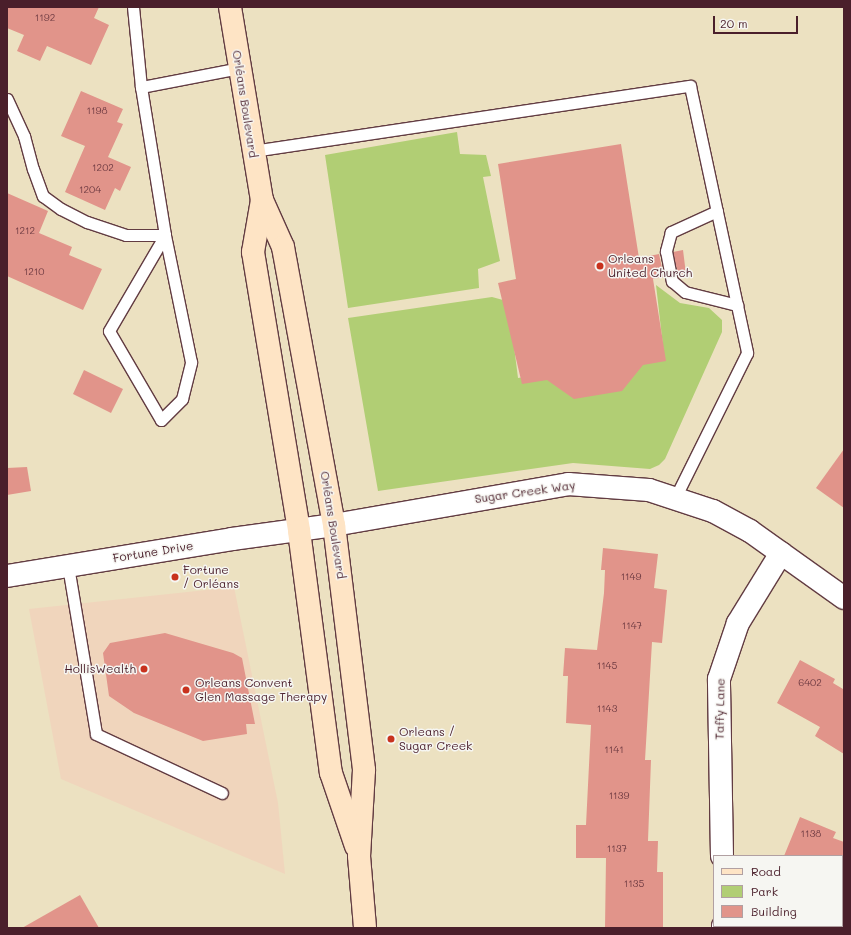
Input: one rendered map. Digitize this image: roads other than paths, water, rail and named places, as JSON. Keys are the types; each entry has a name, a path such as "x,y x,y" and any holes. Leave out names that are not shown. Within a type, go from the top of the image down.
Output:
{"main road":[{"name":"Orléans Boulevard","path":"230,7 262,200 283,247 334,525 364,770 359,856 365,928"},
{"name":"Orléans Boulevard","path":"262,200 253,252 299,531 331,773 359,856"}],"street":[{"name":"Sugar Creek Way","path":"299,531 568,484 649,490 713,511 750,530 844,598"},
{"name":"Fortune Drive","path":"7,576 232,539 299,531"},
{"name":"Taffy Lane","path":"722,855 719,679 738,623 781,553"}],"lane":[{"path":"133,7 141,87 165,235 191,362 182,399 161,420 109,332 165,235"},
{"path":"141,87 240,68"},
{"path":"253,151 690,86 747,353 675,498"},
{"path":"7,99 14,109 24,136 33,170 43,196 61,210 94,224 126,234 165,235"},
{"path":"717,211 671,232 666,251 672,281 685,292 737,305"},
{"path":"68,566 96,734 222,793"}],"place":[{"name":"Orleans United Church","path":"600,266"},
{"name":"Fortune / Orléans","path":"175,577"},
{"name":"HollisWealth","path":"144,669"},
{"name":"Orleans Convent Glen Massage Therapy","path":"186,690"},
{"name":"Orleans / Sugar Creek","path":"391,739"}]}
